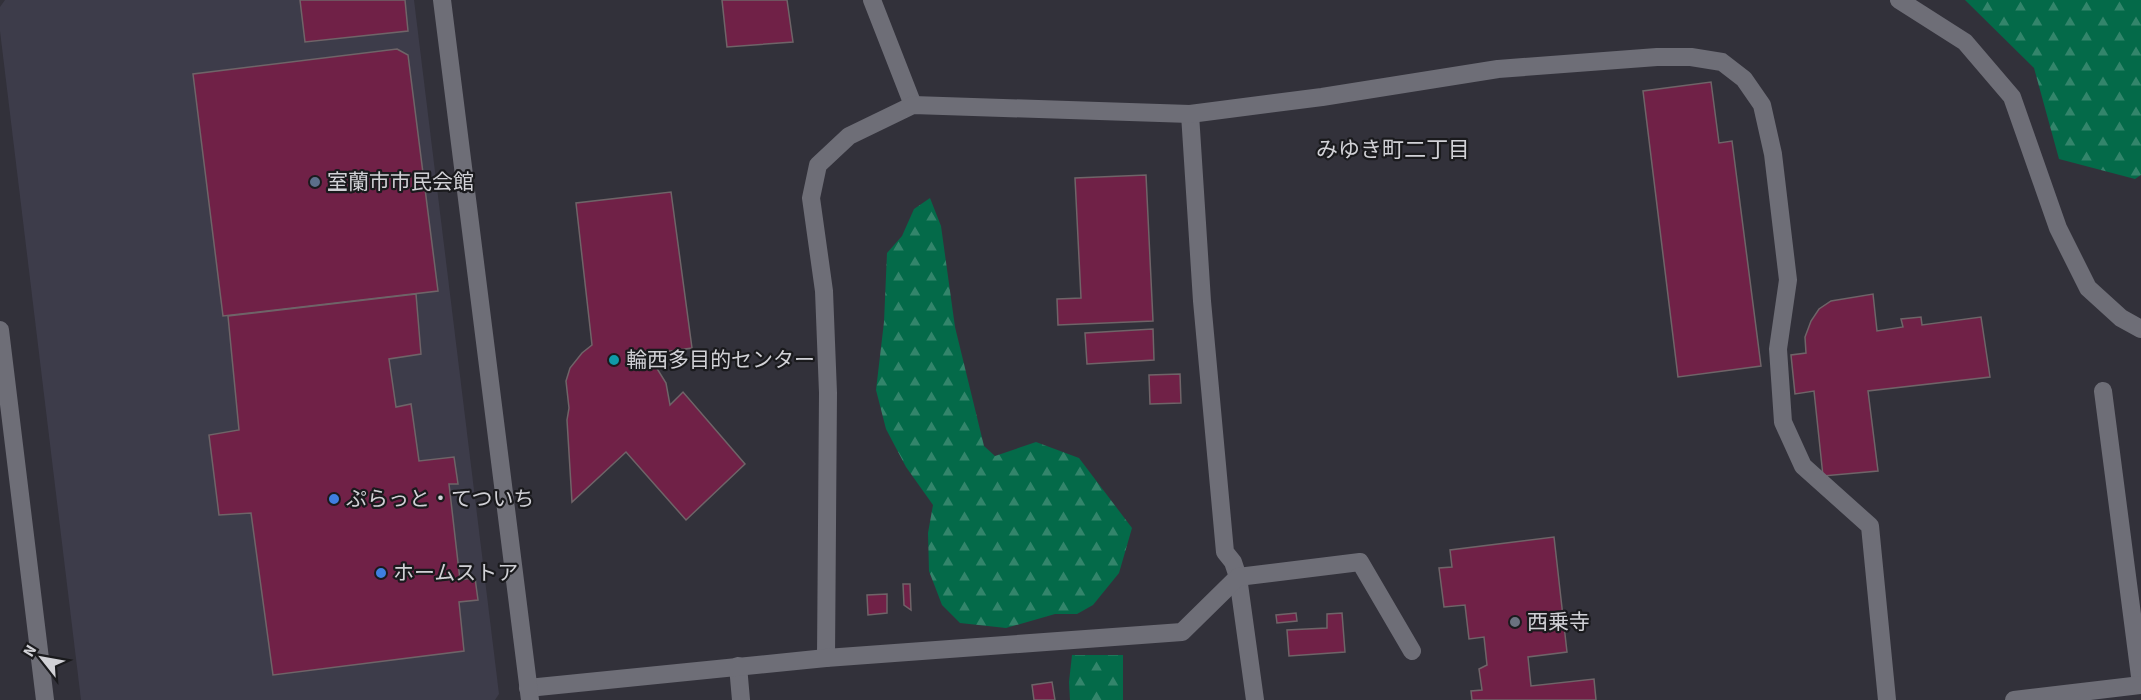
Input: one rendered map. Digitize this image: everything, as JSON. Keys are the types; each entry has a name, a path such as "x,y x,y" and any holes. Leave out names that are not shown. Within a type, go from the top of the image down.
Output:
{"street":[{"path":"442,0 529,694 738,666 1182,632 1238,577 1360,562 1412,651"},
{"path":"872,0 913,105"},
{"path":"1899,0 1965,42 2012,97 2058,228 2088,288 2121,318 2141,329"},
{"path":"826,658 828,393 824,291 811,198 818,165 849,136 913,105 1190,114 1322,97 1498,69 1657,57 1691,57 1722,62 1744,79 1762,105 1773,154 1788,280 1779,349 1783,422 1803,466 1870,526 1887,700"},
{"path":"1190,114 1202,301 1225,552 1233,562 1238,577 1255,700"},
{"path":"0,330 45,700"},
{"path":"2014,700 2141,684 2103,392"},
{"path":"738,666 741,700"}],"shaded area":[{"path":"5,0 414,0 499,694 495,700 81,700 0,31 0,7"}],"green space":[{"path":"1965,0 2141,0 2141,175 2135,179 2059,159 2034,68"},
{"path":"930,198 941,226 955,327 984,446 995,456 1036,442 1079,458 1132,528 1119,573 1093,605 1077,614 1055,614 1006,628 960,623 942,605 929,571 928,533 933,505 906,467 886,429 876,390 884,322 887,253 902,236 914,209"},
{"path":"1072,655 1123,655 1123,700 1070,700"}],"building":[{"path":"300,0 405,0 408,31 305,42"},
{"path":"722,0 787,0 793,42 727,47"},
{"name":"室蘭市市民会館","path":"397,49 408,55 438,291 223,316 193,74"},
{"path":"1711,82 1719,143 1732,141 1761,366 1678,377 1643,91"},
{"path":"1146,175 1153,321 1058,325 1057,299 1081,298 1075,178"},
{"name":"輪西多目的センター","path":"671,192 692,348 648,354 666,383 670,405 683,392 745,464 686,520 626,452 572,502 567,420 569,408 566,381 570,368 592,345 576,203"},
{"name":"ぷらっと・てついち","path":"416,294 421,354 389,359 396,407 411,404 419,461 454,457 458,484 449,484 460,580 475,578 478,600 459,602 464,651 273,675 251,513 219,515 209,435 239,430 228,316"},
{"path":"1873,294 1877,331 1903,327 1901,319 1921,317 1922,325 1981,317 1990,377 1868,391 1878,471 1823,476 1814,391 1795,394 1791,355 1806,353 1805,337 1819,309 1831,301"},
{"path":"1153,329 1154,360 1087,364 1085,333"},
{"path":"1180,374 1181,403 1150,404 1149,375"},
{"name":"西乗寺","path":"1554,537 1567,652 1528,657 1531,686 1594,679 1596,700 1472,700 1471,691 1482,690 1479,669 1487,665 1484,637 1469,639 1465,605 1444,607 1439,568 1452,567 1450,550"},
{"path":"903,584 910,584 911,610 904,605"},
{"path":"887,594 887,613 868,615 867,595"},
{"path":"1296,613 1297,621 1277,623 1276,615"},
{"path":"1342,613 1345,652 1289,656 1287,630 1327,628 1327,614"},
{"path":"1052,682 1055,700 1034,700 1032,685"}],"place":[{"name":"室蘭市市民会館","path":"315,182"},
{"name":"輪西多目的センター","path":"614,360"},
{"name":"ぷらっと・てついち","path":"334,499"},
{"name":"ホームストア","path":"381,573"},
{"name":"西乗寺","path":"1515,622"}],"district":[{"name":"みゆき町二丁目","path":"1393,149"}]}
